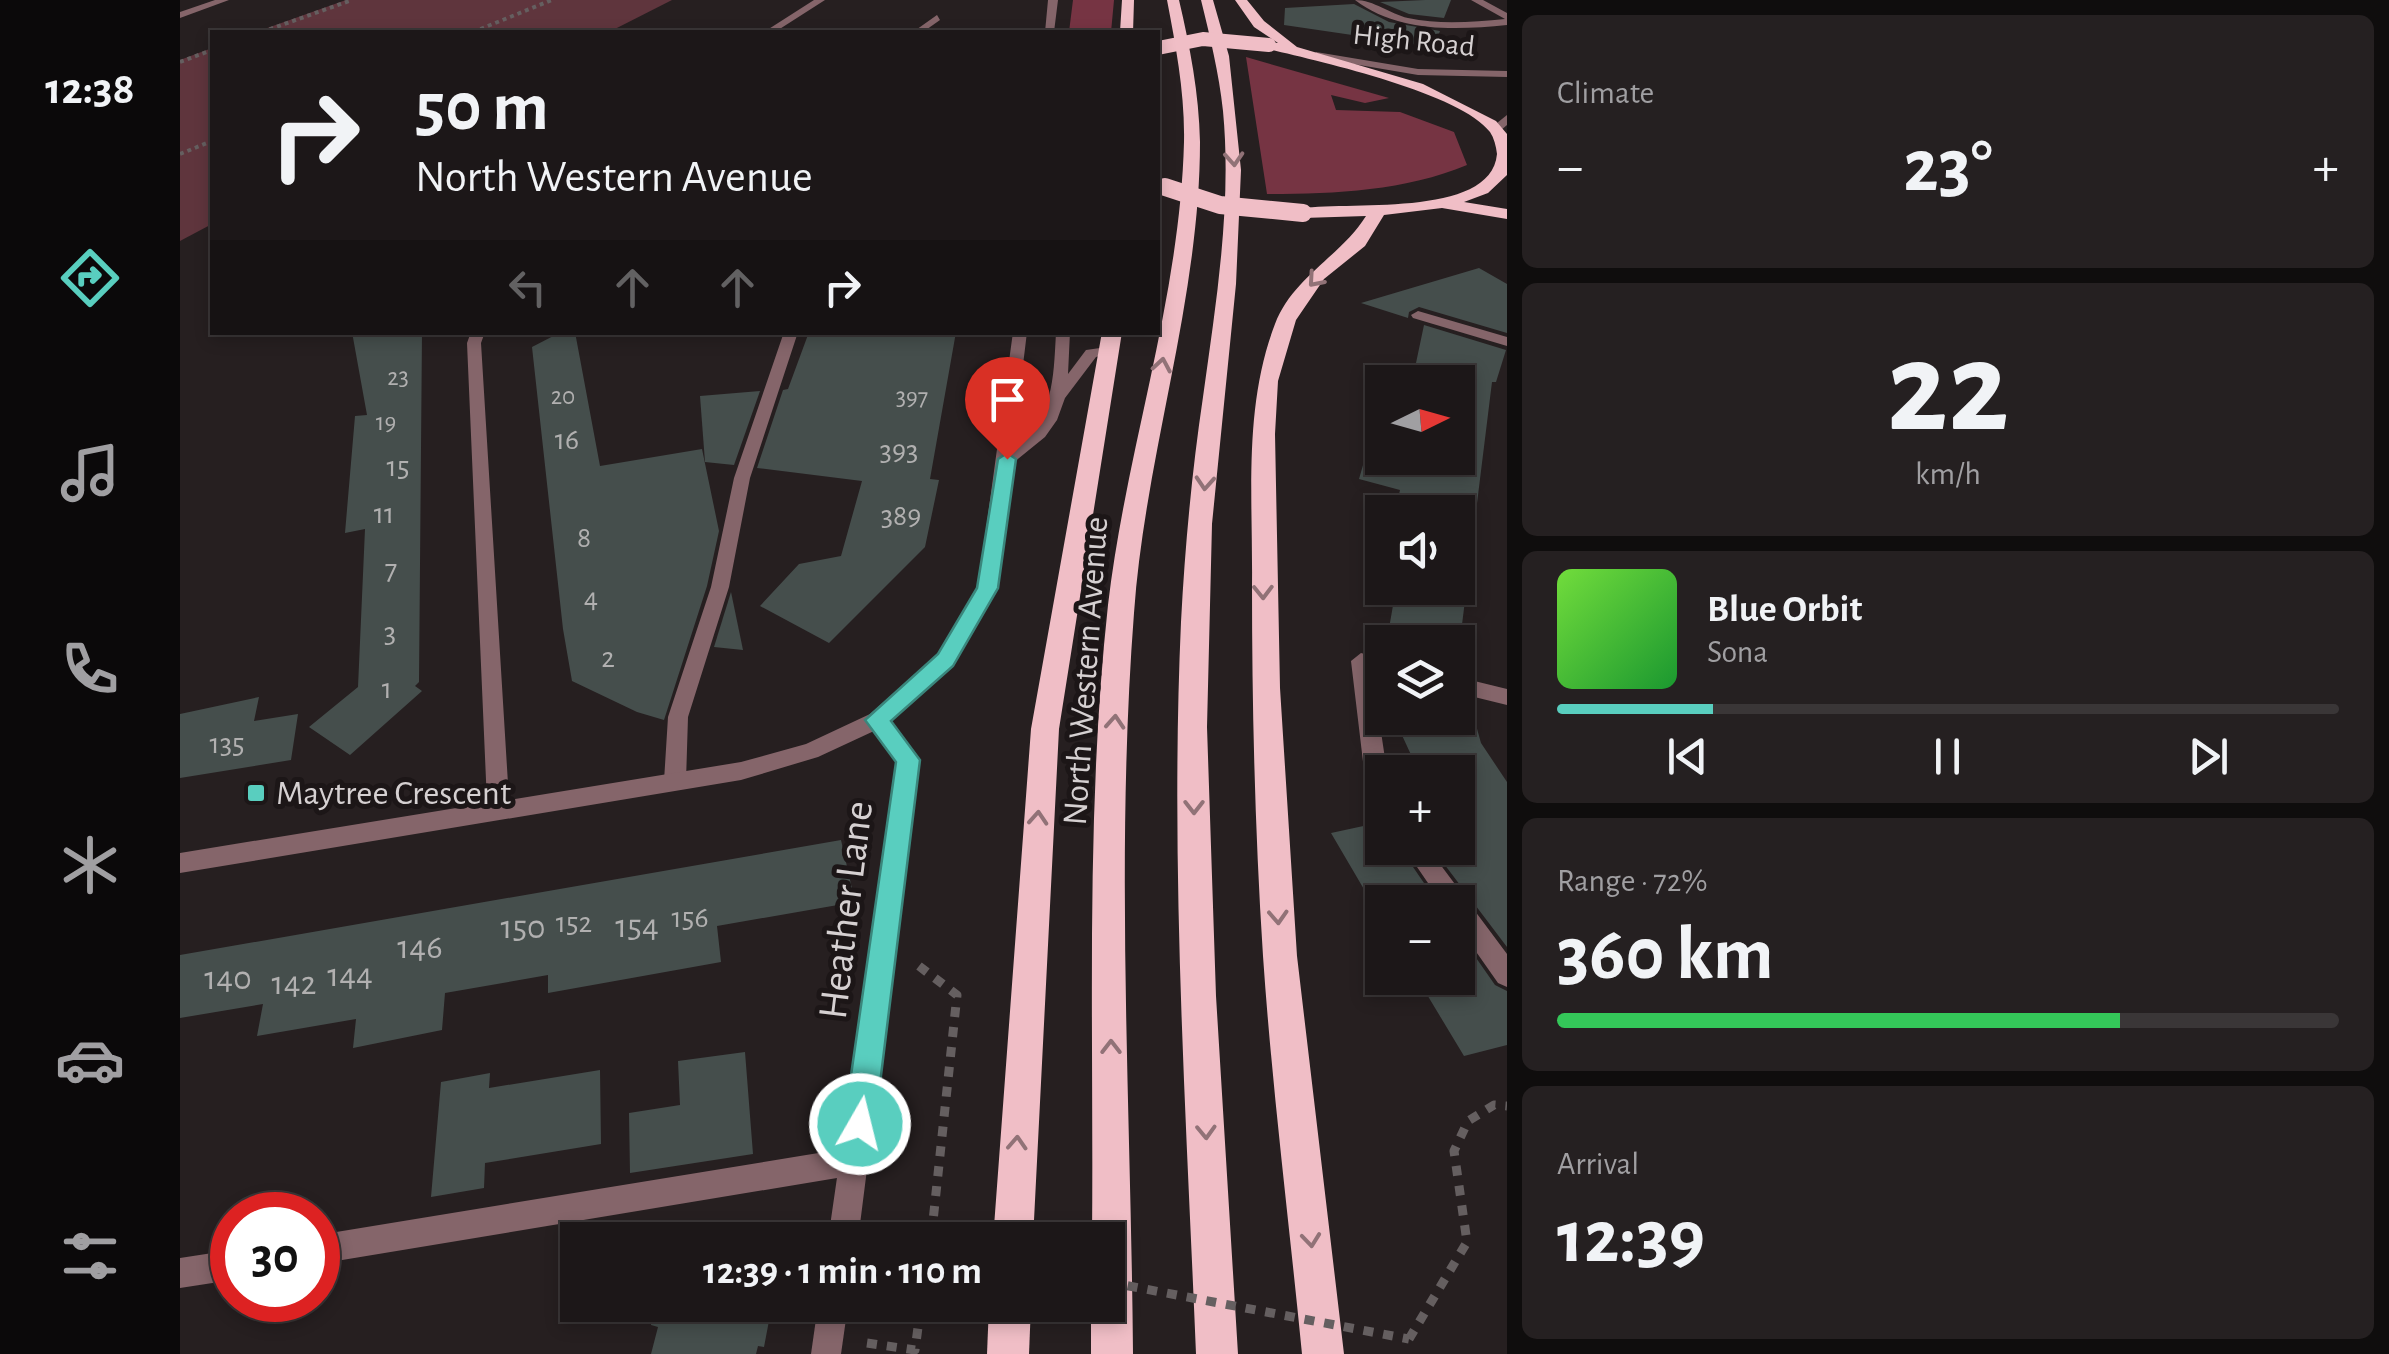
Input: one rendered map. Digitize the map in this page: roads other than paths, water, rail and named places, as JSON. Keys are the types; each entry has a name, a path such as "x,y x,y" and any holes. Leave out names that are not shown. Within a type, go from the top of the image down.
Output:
{"highway":[{"path":"1127,30 1128,0"},
{"name":"North Western Avenue","path":"1112,1354 1110,792 1126,559 1186,230 1191,104 1174,0"},
{"path":"1206,0 1224,62 1236,174 1223,330 1206,458 1194,636 1194,846 1217,1354"},
{"path":"1241,0 1258,24 1299,51"},
{"path":"1160,48 1203,39 1268,45 1316,55 1446,99 1475,113 1503,132 1506,156 1502,171 1493,182 1475,194 1440,204 1304,213 1220,205 1161,185"},
{"path":"1440,204 1506,214"},
{"path":"1323,1354 1280,956 1266,688 1264,434 1268,381 1286,320 1317,274 1360,242 1379,209"},
{"path":"1014,1222 1044,729 1110,342"},
{"path":"1008,1354 1009,1322"}],"street":[{"path":"180,15 224,0"},
{"path":"772,30 820,0"},
{"path":"1050,30 1054,0"},
{"path":"1360,0 1372,9 1412,20 1466,26 1505,17"},
{"path":"1476,0 1505,17"},
{"path":"921,30 937,18"},
{"name":"High Road","path":"1316,55 1418,72 1506,74"},
{"path":"1418,315 1506,342"},
{"path":"477,335 474,343 498,810"},
{"path":"675,781 678,717 720,587 742,478 790,335"},
{"path":"180,863 740,771 810,751 877,720 946,660 988,588 1020,335"},
{"path":"1061,396 1064,335"},
{"path":"1007,459 1024,449 1050,422 1061,396 1091,353 1110,342"},
{"path":"1365,662 1361,661 1365,695"},
{"path":"1475,689 1506,697"},
{"name":"Heather Lane","path":"845,1222 908,760 877,720"},
{"path":"1475,932 1506,975"},
{"path":"340,1246 854,1160"},
{"path":"180,1274 210,1269"},
{"path":"826,1354 831,1322"}],"place":[{"name":"Maytree Crescent","path":"256,793"}]}
